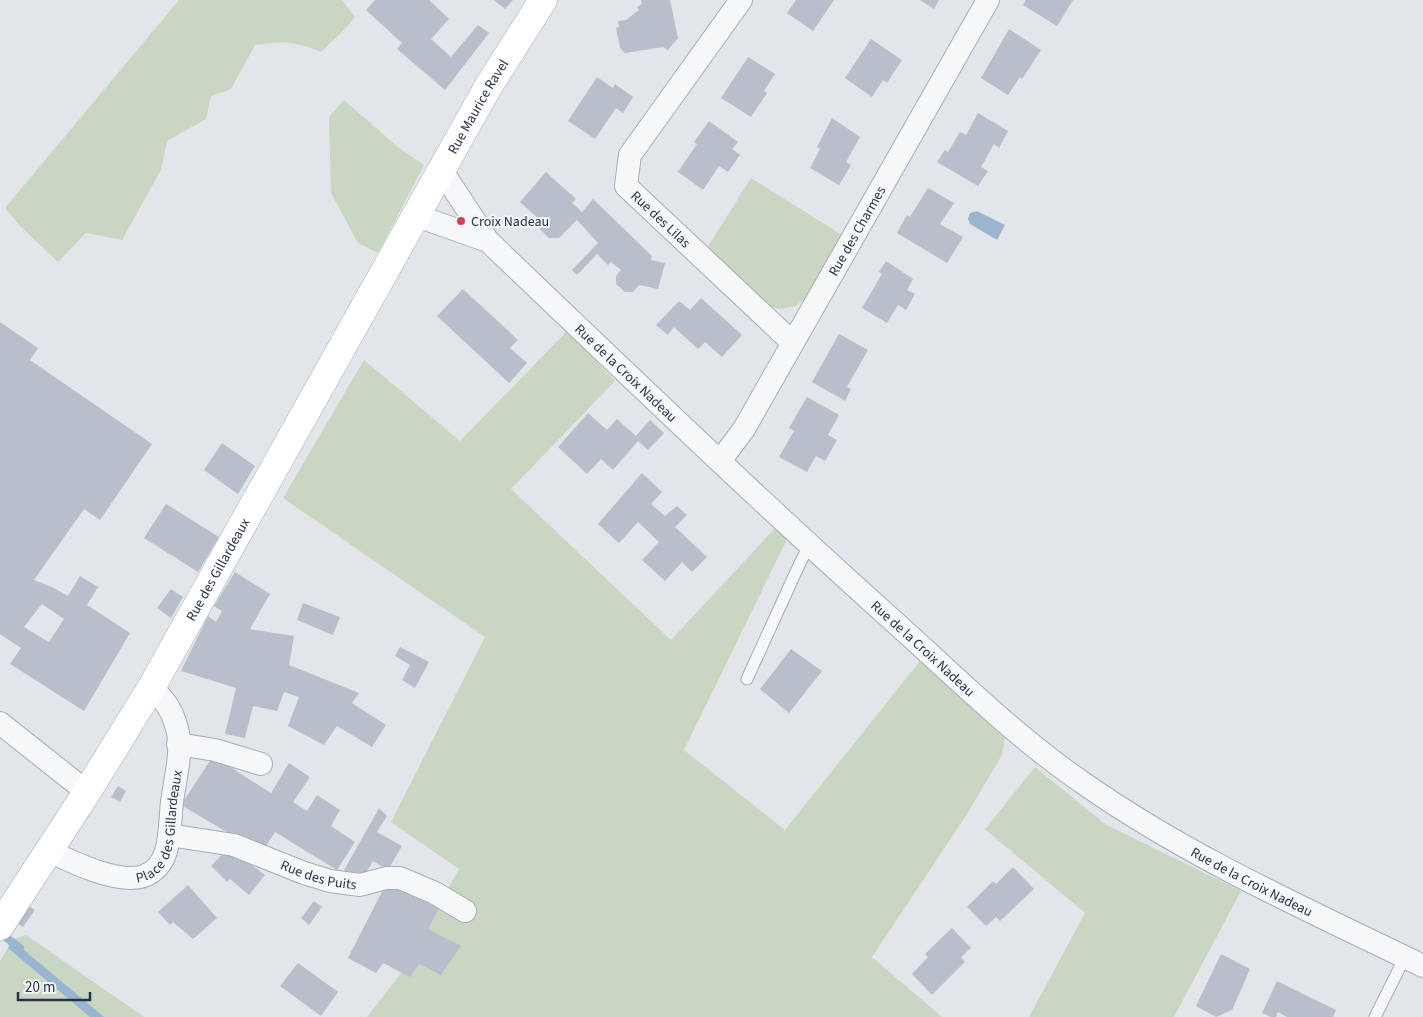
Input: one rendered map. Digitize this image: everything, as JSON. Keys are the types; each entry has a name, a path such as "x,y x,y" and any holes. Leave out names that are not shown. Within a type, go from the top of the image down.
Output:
{"street":[{"name":"Rue Maurice Ravel","path":"417,216 488,87 543,0"},
{"name":"Rue des Lilas","path":"741,0 630,155 626,186 793,343"},
{"name":"Rue des Charmes","path":"720,461 744,429 988,0"},
{"path":"442,171 488,241"},
{"path":"417,216 488,241"},
{"name":"Rue des Gillardeaux","path":"3,921 49,852 151,688 417,216"},
{"name":"Rue de la Croix Nadeau","path":"488,241 809,546 1026,741 1083,784 1143,824 1191,852 1414,961"},
{"name":"Place des Gillardeaux","path":"49,852 73,863 123,878 143,877 161,863 166,851 169,835 178,744 176,726 162,696 151,688"},
{"path":"0,724 87,792"},
{"path":"178,744 215,750 262,764"},
{"name":"Rue des Puits","path":"169,835 234,845 304,874 330,881 360,886 386,878 400,878 435,893 465,911"}],"lane":[{"path":"747,679 809,546"},
{"path":"1375,1017 1414,961"}],"green space":[{"path":"179,0 342,0 355,17 321,52 288,43 255,45 231,89 211,96 206,119 167,141 161,170 122,240 86,233 58,262 20,226 5,208"},
{"path":"344,100 399,148 424,165 378,253 358,243 331,193 329,117"},
{"path":"751,178 842,235 808,296 796,306 780,309 766,305 705,251"},
{"path":"567,331 615,381 511,489 671,640 776,527 788,537 684,750 785,830 920,661 1005,738 1002,755 967,814 872,957 942,1017 367,1017 399,976 459,869 391,822 485,637 283,498 364,360 460,441"},
{"path":"1035,767 1105,824 1241,891 1174,1017 1029,1017 1085,913 985,829"},
{"path":"26,935 144,1017 0,1017 0,961 8,948 10,940"}],"water":[{"path":"977,211 1005,225 997,240 970,224 968,219 970,213"},
{"path":"13,941 104,1017 90,1017 8,948"}],"building":[{"path":"375,0 429,0 449,19 431,39 451,57 478,25 489,33 445,90 397,49 402,43 366,10"},
{"path":"494,0 513,0 505,9"},
{"path":"641,0 670,0 678,38 668,50 663,47 625,53 620,48 616,28 619,27 618,21 626,20 639,10 637,7 642,4"},
{"path":"796,0 834,0 813,31 787,13"},
{"path":"920,0 939,0 934,9"},
{"path":"1026,0 1073,0 1057,26 1023,5"},
{"path":"1009,29 1041,50 1022,79 1020,77 1008,95 981,78"},
{"path":"871,39 902,60 887,83 883,80 872,97 845,78"},
{"path":"748,57 775,74 764,91 767,93 751,117 721,98"},
{"path":"597,77 613,88 615,84 633,97 623,113 616,108 595,139 568,121"},
{"path":"978,113 1008,131 999,148 994,144 981,167 988,171 978,186 937,162 945,150 948,152 960,132 966,135"},
{"path":"832,118 860,137 846,162 851,165 839,185 810,168 820,149 817,147"},
{"path":"709,121 738,142 732,149 740,155 728,172 719,166 703,190 678,172 697,144 694,142"},
{"path":"546,172 576,199 572,203 582,212 593,199 652,256 651,260 665,263 658,289 639,285 633,292 625,292 616,284 616,276 621,270 611,262 608,265 597,254 577,275 572,270 598,243 577,220 559,238 549,238 536,225 540,220 520,202"},
{"path":"928,188 954,203 940,224 963,237 947,263 897,233 907,215 910,217"},
{"path":"886,261 913,279 907,290 915,294 906,310 898,305 887,323 862,308 882,274 879,272"},
{"path":"463,289 518,340 510,348 527,363 509,383 437,316"},
{"path":"701,298 742,335 722,357 705,342 698,349 674,327 668,335 656,325 679,301 690,310"},
{"path":"0,322 38,348 30,360 152,444 100,520 84,509 34,580 68,596 80,576 98,587 87,605 130,633 84,711 10,664 21,648 0,634","holes":["42,604 64,619 49,642 24,627"]},
{"path":"839,334 868,350 847,387 851,389 845,401 812,382"},
{"path":"807,397 839,415 828,435 837,440 825,461 816,456 807,472 779,457 794,431 789,428"},
{"path":"588,413 607,430 617,419 636,436 650,420 664,433 648,450 638,441 613,470 601,459 587,474 558,447"},
{"path":"222,443 255,466 238,494 204,470"},
{"path":"642,473 662,492 651,504 665,516 677,506 687,515 675,527 707,557 692,572 682,562 665,581 642,560 659,542 638,522 619,543 598,524"},
{"path":"166,504 219,537 198,572 144,538"},
{"path":"235,572 270,594 250,629 294,636 289,665 359,693 352,703 386,725 372,747 337,726 324,745 288,726 299,697 284,692 277,711 253,706 245,738 225,734 236,688 181,671 208,616 216,622 222,611 214,606"},
{"path":"171,589 183,597 171,618 157,608"},
{"path":"303,603 340,617 333,635 297,620"},
{"path":"400,647 429,662 415,688 402,680 410,665 395,656"},
{"path":"791,649 822,671 789,713 760,689"},
{"path":"213,756 271,793 289,763 310,777 293,802 307,811 317,795 340,810 331,826 355,842 337,870 275,832 266,846 237,838 181,805"},
{"path":"118,786 126,791 120,802 111,797"},
{"path":"379,808 387,816 377,832 402,846 388,870 373,861 366,873 343,872"},
{"path":"227,849 265,875 249,895 230,879 227,882 211,866"},
{"path":"1013,867 1034,889 1000,921 996,917 986,926 967,907 993,881 996,884"},
{"path":"386,884 439,908 428,929 461,946 441,975 419,964 410,977 383,963 376,973 348,958"},
{"path":"188,885 217,918 193,939 173,922 170,925 158,912"},
{"path":"314,901 322,907 309,925 301,918"},
{"path":"27,905 35,910 23,927 14,921"},
{"path":"952,928 971,948 961,957 965,962 932,995 912,974 928,957 925,954"},
{"path":"1221,954 1250,969 1232,1010 1216,1017 1196,1006"},
{"path":"298,963 338,992 321,1016 280,986"},
{"path":"1277,981 1336,1010 1333,1017 1287,1017 1278,1012 1276,1017 1271,1017 1262,1013"}],"waterway":[{"path":"0,933 20,948"}],"place":[{"name":"Croix Nadeau","path":"461,221"}]}
